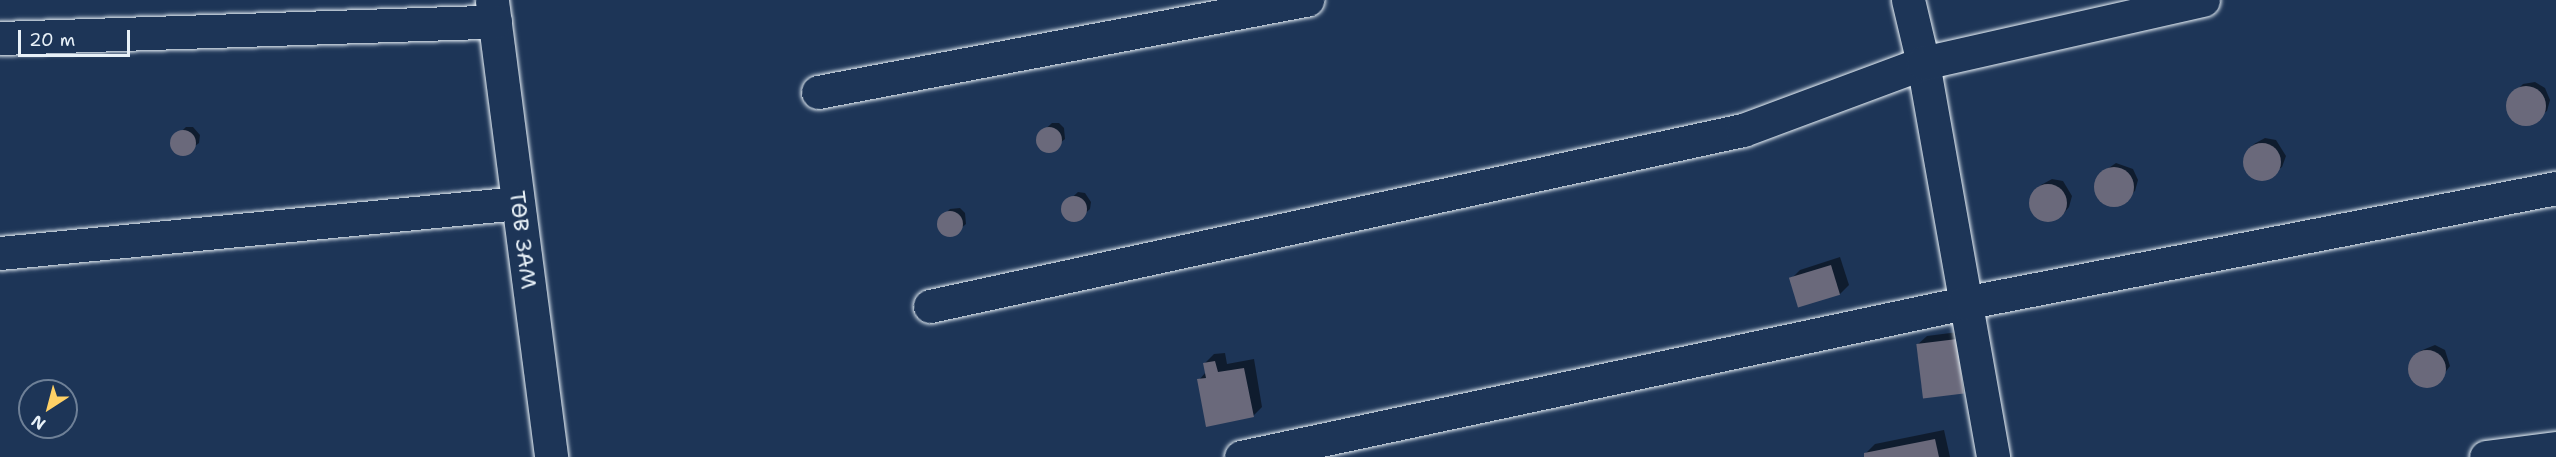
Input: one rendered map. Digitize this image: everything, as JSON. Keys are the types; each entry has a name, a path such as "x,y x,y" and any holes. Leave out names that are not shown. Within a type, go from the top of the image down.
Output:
{"street":[{"path":"818,92 1307,0"},
{"path":"1908,0 1923,63 1993,457"},
{"path":"930,306 1743,130 1923,63 2203,0"},
{"path":"0,38 494,11"},
{"name":"ТӨВ ЗАМ","path":"494,11 551,457"},
{"path":"1241,457 1964,303 2556,188"},
{"path":"0,253 518,203"},
{"path":"2487,457 2556,448"}],"building":[{"path":"2526,86 2540,92 2546,106 2540,120 2526,126 2512,120 2506,106 2512,92"},
{"path":"1049,127 1058,131 1062,140 1058,149 1049,153 1040,149 1036,140 1040,131"},
{"path":"183,130 192,134 196,143 192,152 183,156 174,152 170,143 174,134"},
{"path":"2262,143 2276,148 2281,162 2276,176 2262,181 2248,176 2243,162 2248,148"},
{"path":"2114,167 2128,173 2134,187 2128,201 2114,207 2100,201 2094,187 2100,173"},
{"path":"2048,184 2062,189 2067,203 2062,217 2048,222 2034,217 2029,203 2034,189"},
{"path":"1074,196 1083,200 1087,209 1083,218 1074,222 1065,218 1061,209 1065,200"},
{"path":"950,211 959,215 963,224 959,233 950,237 941,233 937,224 941,215"},
{"path":"1831,265 1840,295 1798,308 1789,278"},
{"path":"1957,339 1964,394 1923,399 1916,344"},
{"path":"2427,350 2440,356 2446,369 2440,382 2427,388 2414,382 2408,369 2414,356"},
{"path":"1215,361 1218,372 1244,368 1254,417 1206,427 1197,379 1206,378 1203,363"},
{"path":"1935,439 1939,457 1864,457 1864,453"}]}
